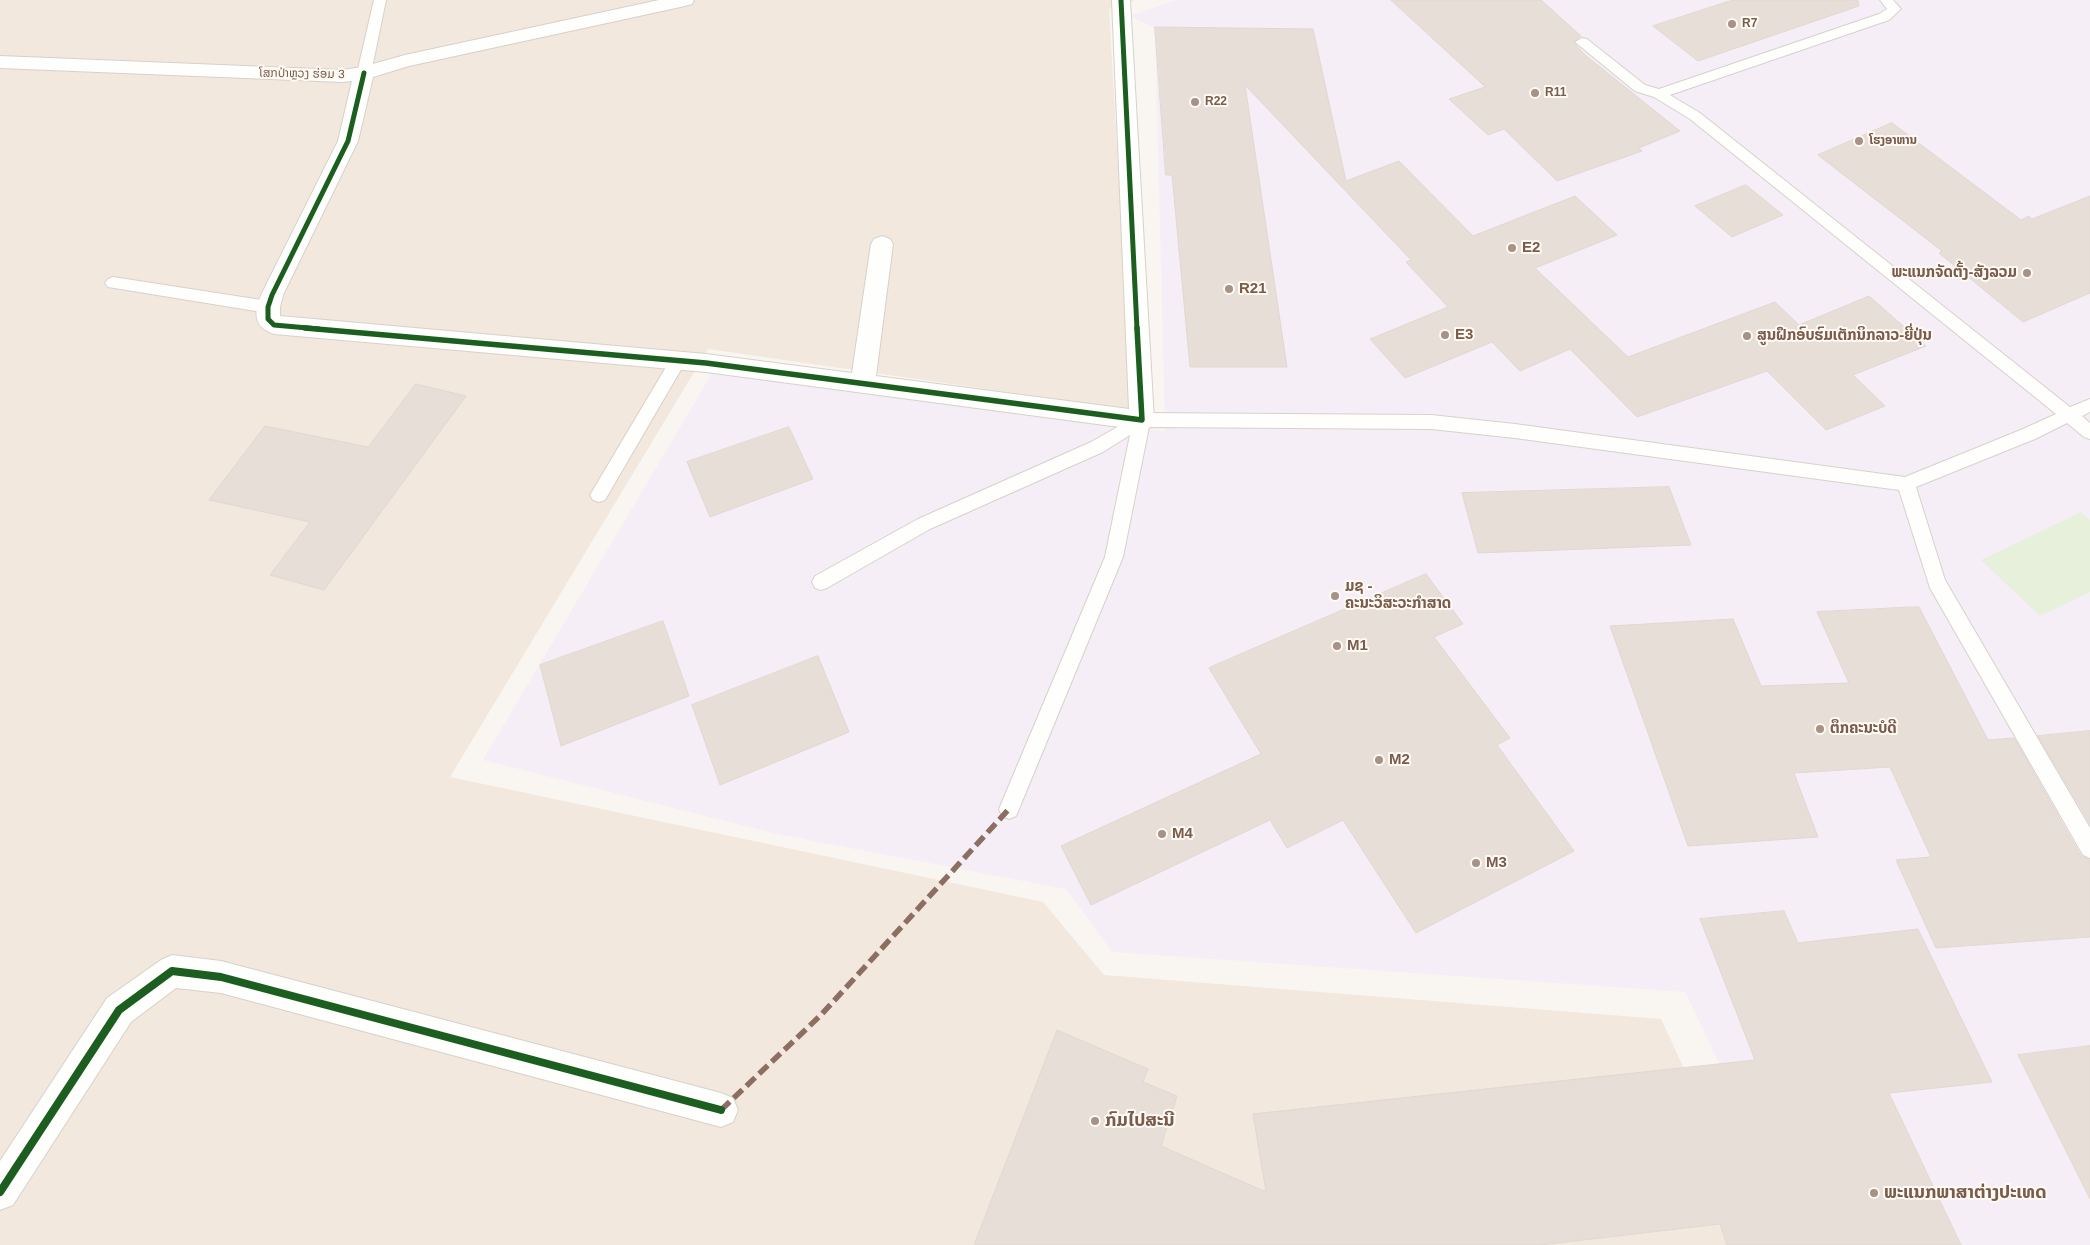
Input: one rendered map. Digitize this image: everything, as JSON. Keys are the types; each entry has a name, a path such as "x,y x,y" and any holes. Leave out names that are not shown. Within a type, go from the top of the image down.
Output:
{"street":[{"name":"ໂສກປ່າຫຼວງ ຮ່ອມ 3","path":"0,62 343,76 364,73 405,61 685,0"},
{"path":"364,73 348,140 272,295 268,307 268,319 274,325 678,361 1142,420 1120,0"},
{"path":"862,384 882,244"},
{"path":"0,1192 119,1010 172,971 221,977 721,1110"}],"lane":[{"path":"364,73 380,0"},
{"path":"1659,94 1884,17 1895,9 1886,0"},
{"path":"1582,42 1640,88 1659,94 1695,116 2090,432"},
{"path":"113,283 268,307"},
{"path":"599,495 678,361"},
{"path":"821,582 924,524 1097,447 1142,420 1431,422 1906,484 2029,434 2090,405"},
{"path":"1009,809 1114,557 1142,420"},
{"path":"1906,484 1936,582 2090,848"}],"shaded area":[{"path":"0,0 1135,0 1109,9 1132,410 708,349 450,777 1043,902 1104,975 1661,1019 1766,1245 0,1245"},
{"name":"ມຊ - ຄະນະວິສະວະກຳສາດ","path":"1177,0 2090,0 2090,1245 1806,1245 1685,992 1112,952 1066,889 777,834 483,760 712,373 1165,431 1155,28 1130,16"}],"green space":[{"path":"2081,512 2090,520 2090,592 2040,616 1981,560"}],"building":[{"path":"1391,0 1541,0 1581,36 1573,42 1585,55 1680,131 1639,148 1642,151 1557,181 1504,129 1488,135 1449,99 1485,87"},
{"name":"R7","path":"1733,0 1858,0 1859,6 1698,61 1653,26"},
{"path":"1155,27 1313,29 1346,181 1399,161 1473,236 1575,196 1617,235 1535,268 1628,357 1775,302 1799,325 1869,296 1926,346 1853,375 1885,406 1826,430 1767,371 1637,417 1570,349 1520,371 1492,342 1405,378 1370,339 1448,307 1406,262 1411,260 1245,85 1287,367 1190,367 1172,175 1166,175"},
{"path":"1892,123 2021,220 2029,216 2032,219 2090,196 2090,293 2023,322 1939,253 1942,251 1818,155"},
{"path":"1746,185 1783,215 1732,237 1695,206"},
{"path":"416,384 466,396 324,590 270,575 310,522 209,500 265,426 368,447"},
{"path":"789,427 813,479 710,517 687,462"},
{"path":"1669,487 1691,545 1478,553 1462,493"},
{"path":"1426,574 1463,624 1434,637 1510,738 1497,745 1574,851 1416,933 1343,820 1287,848 1270,820 1091,905 1061,846 1261,754 1209,668"},
{"name":"ຕຶກຄະນະບໍດີ","path":"1919,607 1988,740 2014,738 2081,856 2090,860 2090,937 1936,948 1896,860 1931,857 1890,767 1794,773 1818,837 1688,846 1610,626 1733,619 1761,686 1849,683 1817,612"},
{"path":"663,621 689,696 561,746 540,665"},
{"path":"818,656 849,732 720,785 692,705"},
{"path":"2090,731 2090,824 2038,736"},
{"path":"1784,911 1798,943 1918,929 1992,1082 1889,1093 1961,1245 1727,1245 1720,1224 1540,1245 974,1245 1057,1030 1148,1069 1143,1082 1177,1096 1161,1146 1266,1192 1253,1114 1755,1060 1700,919"},
{"path":"2090,1046 2090,1199 2018,1055"}],"marked path":[{"path":"721,1110 821,1015 1009,809"}],"cycle path":[{"path":"364,73 348,141 272,295 268,307 268,319 274,325 706,363 1142,420 1121,0"},
{"path":"0,1192 119,1010 172,971 221,977 721,1110"}],"place":[{"name":"R7","path":"1732,24"},
{"name":"R11","path":"1535,93"},
{"name":"R22","path":"1195,102"},
{"name":"ໂຮງອາຫານ","path":"1859,141"},
{"name":"E2","path":"1512,248"},
{"name":"ພະແນກຈັດຕັ້ງ-ສັງລວມ","path":"2027,273"},
{"name":"R21","path":"1229,289"},
{"name":"E3","path":"1445,335"},
{"name":"ສູນຝຶກອົບຮົມເຕັກນິກລາວ-ຍີ່ປຸ່ນ","path":"1747,336"},
{"name":"ມຊ - ຄະນະວິສະວະກຳສາດ","path":"1335,596"},
{"name":"M1","path":"1337,646"},
{"name":"ຕຶກຄະນະບໍດີ","path":"1820,729"},
{"name":"M2","path":"1379,760"},
{"name":"M4","path":"1162,834"},
{"name":"M3","path":"1476,863"},
{"name":"ກົມໄປສະນີ","path":"1095,1121"},
{"name":"ພະແນກພາສາຕ່າງປະເທດ","path":"1874,1193"}]}
